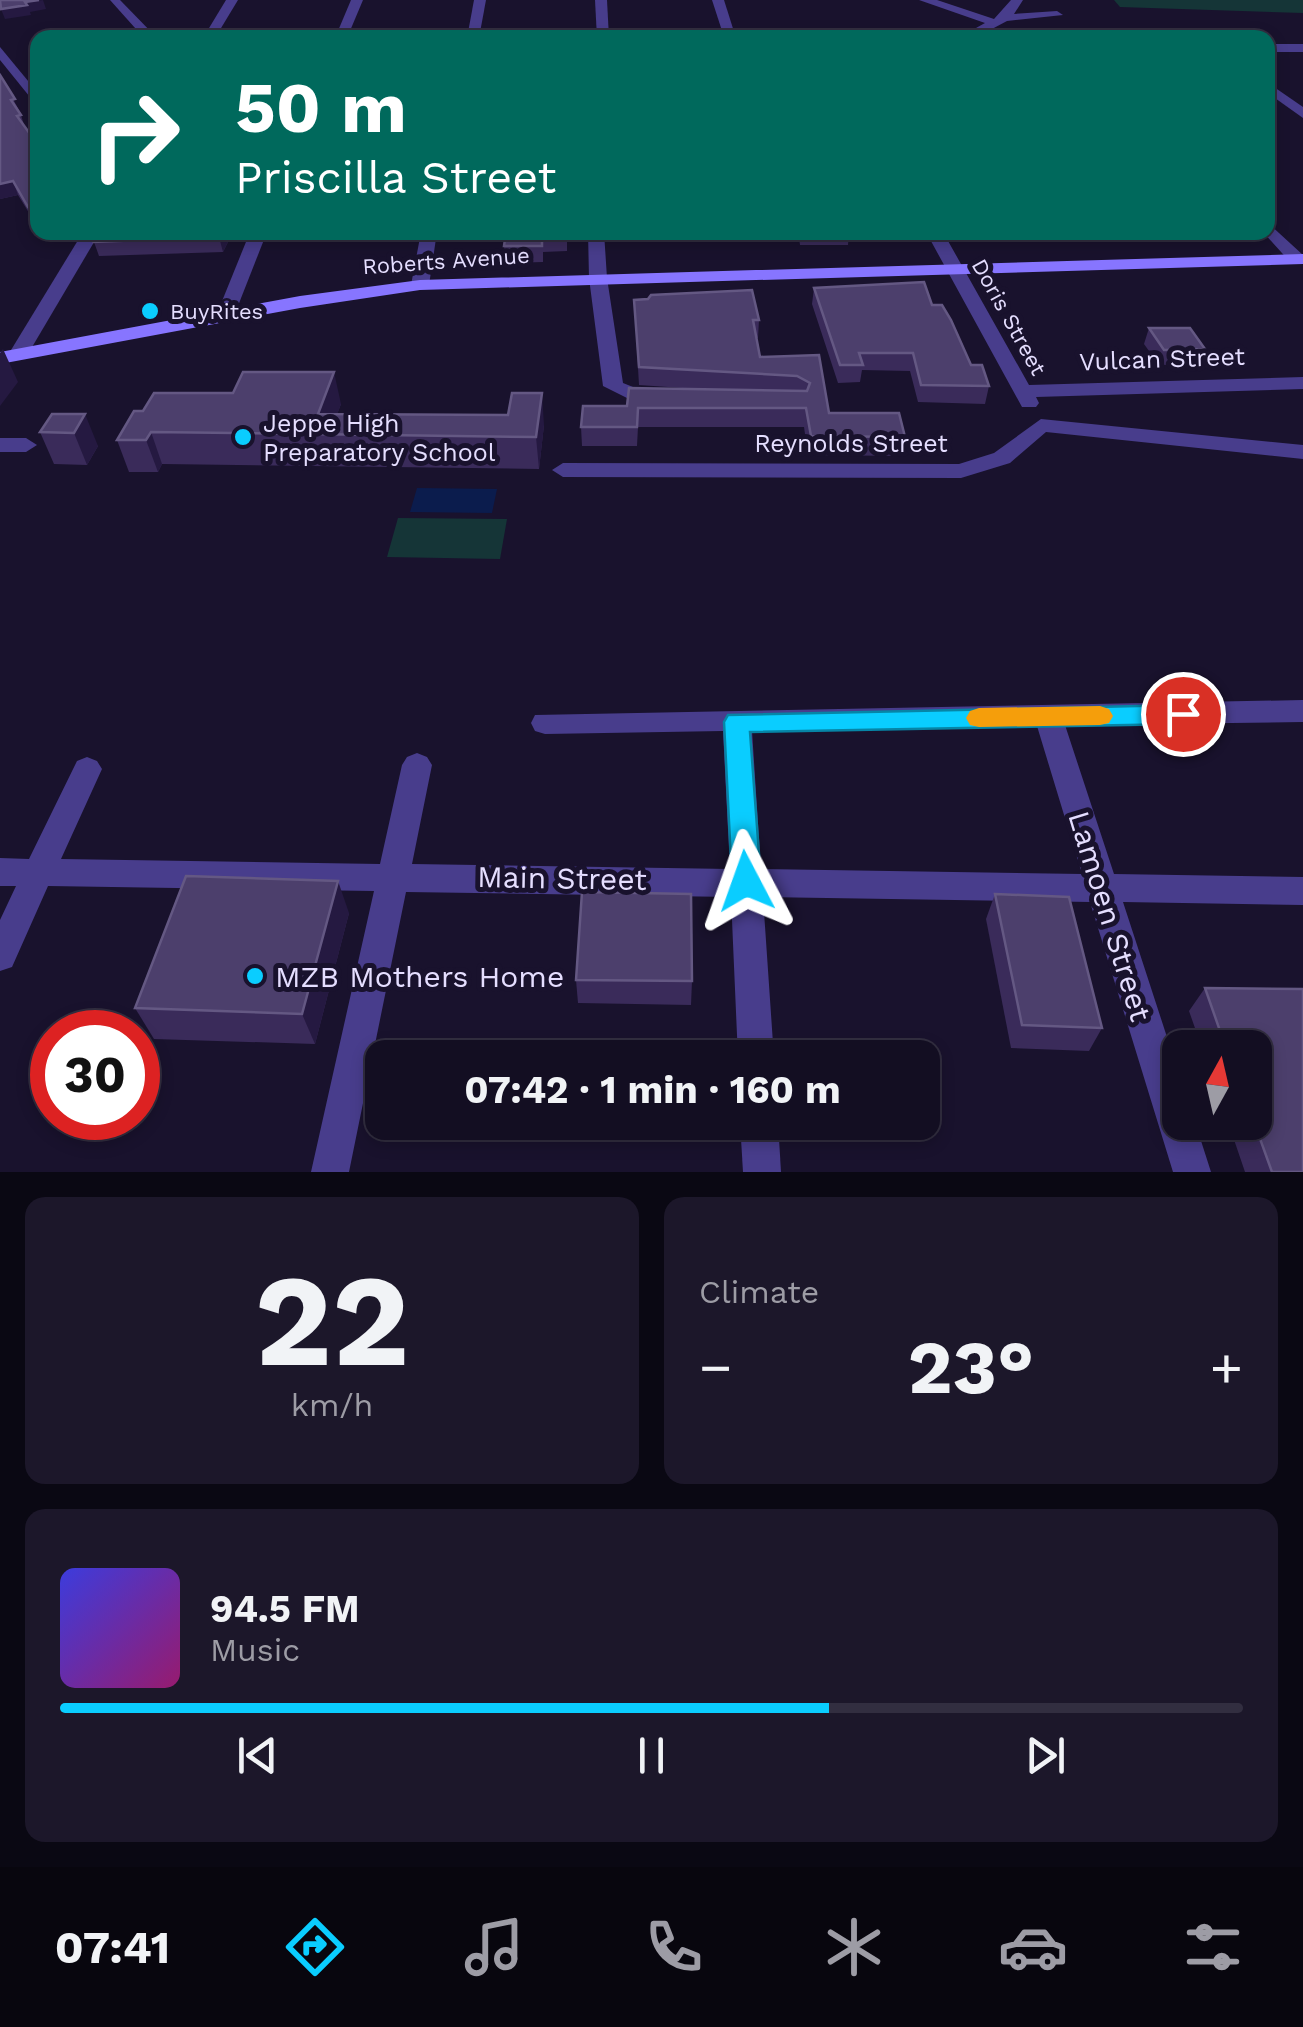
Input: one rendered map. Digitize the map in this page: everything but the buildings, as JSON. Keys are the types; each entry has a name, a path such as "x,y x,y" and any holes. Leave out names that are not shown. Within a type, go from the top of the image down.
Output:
{"main road":[{"name":"Roberts Avenue","path":"9,357 225,316 420,285 1300,259"}],"street":[{"path":"214,30 232,0"},
{"path":"344,30 357,0"},
{"path":"474,30 480,0"},
{"path":"601,0 603,30"},
{"path":"718,0 728,30"},
{"path":"925,0 1001,21"},
{"path":"1001,21 1017,0"},
{"path":"115,2 143,30"},
{"path":"981,30 1001,21 1057,15"},
{"path":"1275,48 1303,48"},
{"path":"0,52 30,92"},
{"path":"1275,92 1303,114"},
{"path":"1275,235 1300,259"},
{"path":"9,357 87,240"},
{"path":"225,316 256,240"},
{"path":"420,285 428,240"},
{"path":"596,240 614,386 640,397 679,399"},
{"name":"Doris Street","path":"938,240 1042,425"},
{"name":"Vulcan Street","path":"1022,391 1303,382"},
{"path":"1042,425 1303,452"},
{"name":"Reynolds Street","path":"563,470 961,471 1002,458 1042,425"},
{"path":"0,445 26,445"},
{"path":"545,723 1303,711"},
{"name":"Lamoen Street","path":"1048,716 1192,1172"},
{"path":"737,722 755,1040"},
{"path":"330,1172 417,765"},
{"path":"0,956 87,769"},
{"name":"Main Street","path":"0,872 1303,890"},
{"path":"760,1140 762,1172"}],"green space":[{"path":"1114,0 1303,0 1303,13 1120,7"},
{"path":"398,518 507,519 500,559 387,557"}],"water":[{"path":"417,488 497,489 492,513 410,512"}],"slow traffic":[{"path":"979,718 1100,716"}],"place":[{"name":"BuyRites","path":"150,311"},
{"name":"Jeppe High Preparatory School","path":"243,437"},
{"name":"MZB Mothers Home","path":"255,976"}],"route":[{"path":"746,881 737,722 1183,714"}]}
